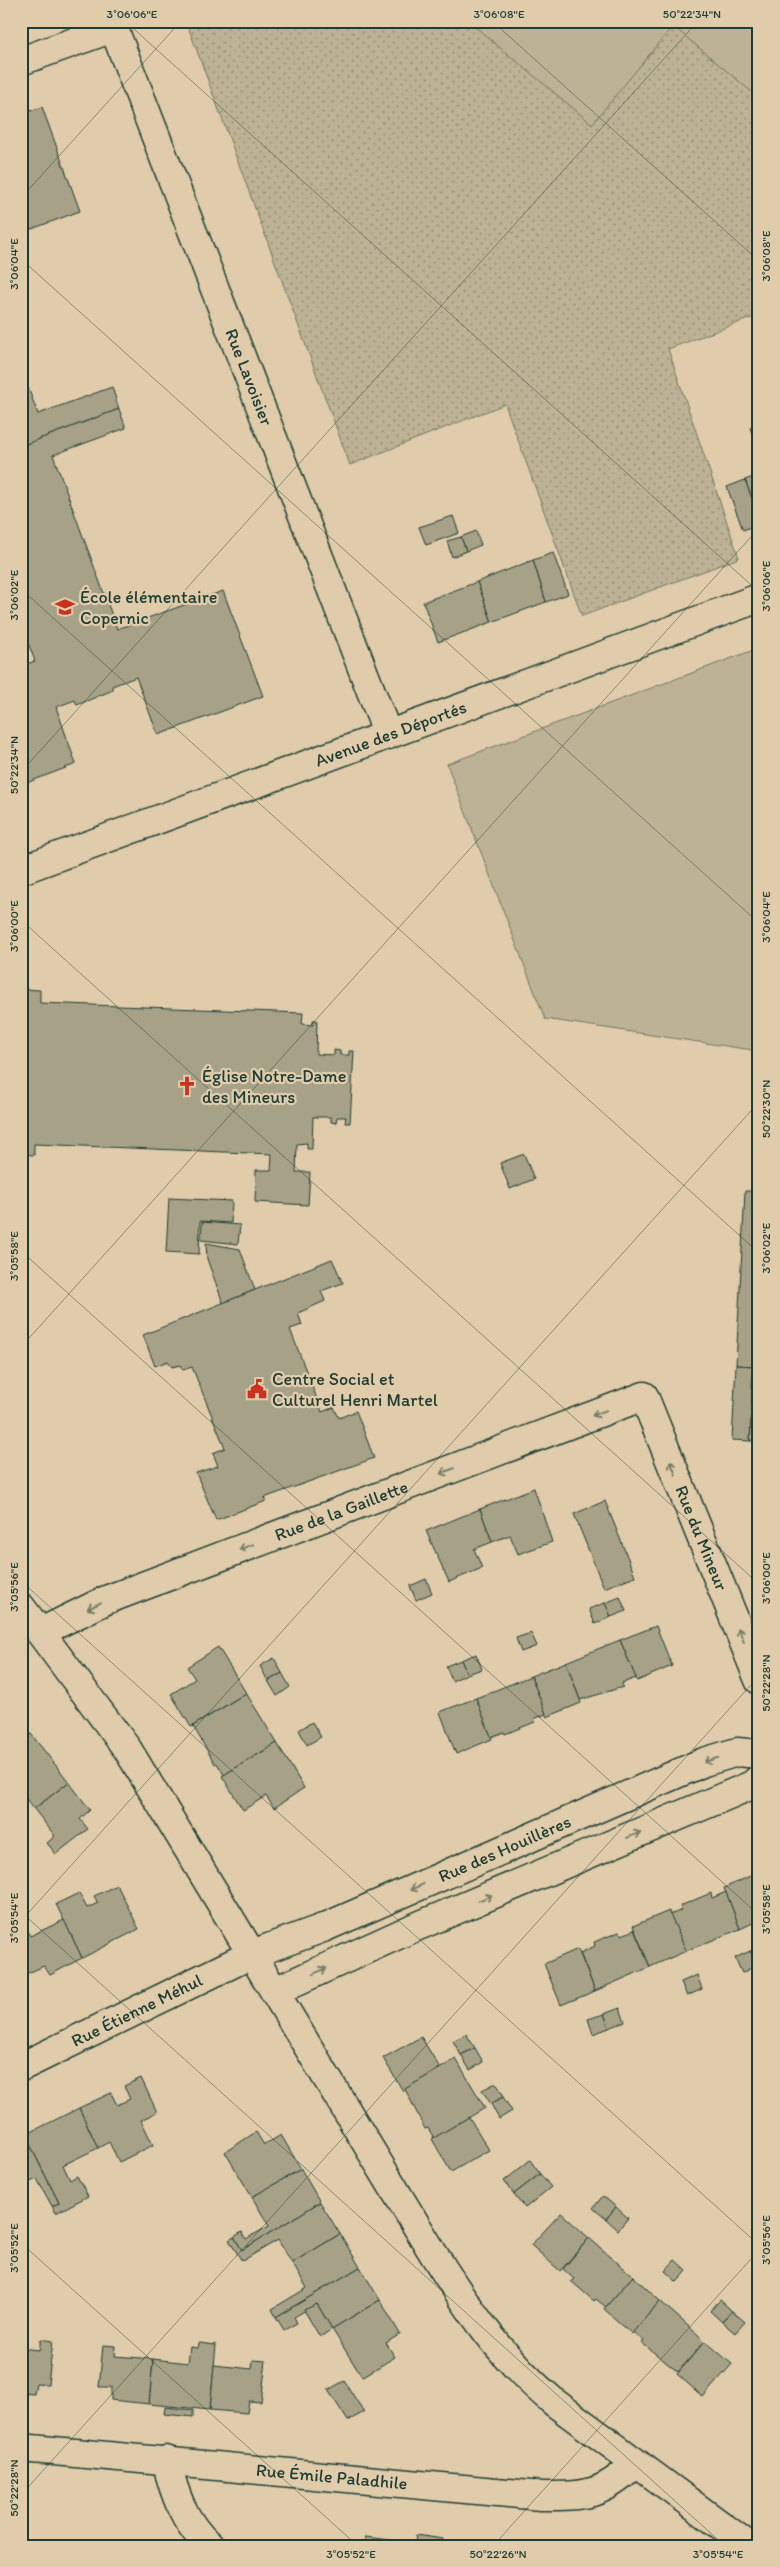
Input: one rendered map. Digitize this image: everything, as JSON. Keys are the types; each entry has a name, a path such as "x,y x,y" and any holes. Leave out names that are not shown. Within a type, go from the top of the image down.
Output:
{"street":[{"path":"21,61 112,24"},
{"name":"Rue Lavoisier","path":"112,24 388,735"},
{"name":"Avenue des Déportés","path":"21,870 759,598"},
{"name":"Rue de la Gaillette","path":"41,1632 106,1600 644,1396"},
{"name":"Rue du Mineur","path":"644,1396 759,1680"},
{"path":"21,1607 128,1750 276,1991 433,2253 488,2336 513,2366 539,2390 634,2464 749,2546"},
{"name":"Rue des Houillères","path":"252,1954 323,1928 704,1762 737,1752 759,1754"},
{"name":"Rue des Houillères","path":"276,1991 411,1929 742,1789 759,1779"},
{"name":"Rue Étienne Méhul","path":"21,2067 252,1954"},
{"name":"Rue Émile Paladhile","path":"21,2448 540,2496 576,2494 606,2489 617,2482 634,2464"},
{"path":"166,2460 181,2509 192,2527 210,2546"}],"shaded area":[{"path":"186,21 759,21 759,315 668,349 739,558 582,616 505,404 350,465"},
{"path":"468,21 759,21 759,98 673,26 592,124"},
{"path":"759,648 759,1051 545,1019 447,764"}],"building":[{"path":"42,107 80,211 21,233 21,114"},
{"path":"21,369 38,414 112,387 119,409 21,446"},
{"name":"École élémentaire Copernic","path":"119,409 126,428 53,455 117,629 223,591 263,696 158,735 136,677 112,686 113,690 77,705 75,700 56,707 76,764 21,785 21,666 35,661 21,624 21,446"},
{"path":"759,425 759,443 756,444 750,428"},
{"path":"759,475 759,517 745,480"},
{"path":"745,480 759,517 759,524 743,530 727,487"},
{"path":"453,516 459,533 426,545 419,527"},
{"path":"476,531 481,545 466,551 461,537"},
{"path":"461,537 466,551 452,557 447,541"},
{"path":"553,553 568,594 546,602 533,560"},
{"path":"533,560 546,602 492,622 477,582"},
{"path":"477,582 492,622 438,642 423,602"},
{"name":"Église Notre-Dame des Mineurs","path":"21,989 40,990 40,1003 303,1013 302,1024 313,1025 313,1020 317,1020 316,1054 334,1055 334,1050 340,1051 340,1055 349,1055 349,1051 354,1051 350,1123 345,1123 346,1117 337,1117 336,1123 331,1122 331,1117 313,1117 312,1149 307,1149 307,1143 297,1144 296,1172 310,1172 308,1205 255,1202 256,1170 271,1170 272,1154 34,1144 34,1155 21,1154"},
{"path":"524,1154 534,1179 510,1189 500,1163"},
{"path":"745,1191 759,1191 759,1441 750,1441 753,1366 736,1365"},
{"path":"169,1198 232,1201 231,1223 200,1221 199,1254 166,1252"},
{"path":"202,1222 240,1225 238,1244 201,1240"},
{"path":"206,1243 240,1249 255,1290 223,1303 207,1259"},
{"name":"Centre Social et Culturel Henri Martel","path":"332,1259 343,1283 321,1291 325,1301 298,1313 302,1325 290,1329 322,1412 334,1407 339,1418 356,1411 374,1458 264,1498 266,1501 216,1520 196,1473 218,1466 213,1453 225,1448 192,1367 183,1370 180,1365 172,1367 168,1361 155,1366 143,1335"},
{"path":"736,1365 753,1366 750,1441 732,1440"},
{"path":"534,1488 552,1542 518,1554 510,1535 492,1542 480,1509"},
{"path":"605,1501 635,1576 604,1588 574,1514"},
{"path":"480,1509 492,1542 474,1549 482,1568 449,1582 426,1531"},
{"path":"426,1579 432,1593 416,1600 410,1586"},
{"path":"620,1597 626,1611 611,1617 605,1603"},
{"path":"605,1603 611,1617 595,1624 589,1609"},
{"path":"656,1626 672,1666 637,1681 620,1640"},
{"path":"531,1633 537,1646 521,1652 516,1638"},
{"path":"620,1640 636,1678 622,1683 623,1687 580,1700 566,1662"},
{"path":"218,1647 246,1693 191,1727 171,1694 195,1679 187,1667"},
{"path":"476,1654 482,1669 467,1674 461,1660"},
{"path":"274,1658 282,1673 268,1681 260,1666"},
{"path":"461,1660 467,1674 452,1681 446,1666"},
{"path":"566,1662 581,1703 547,1717 531,1676"},
{"path":"282,1673 290,1687 277,1696 268,1681"},
{"path":"531,1676 546,1714 534,1719 535,1722 505,1734 504,1732 491,1737 476,1698"},
{"path":"246,1693 277,1743 224,1775 217,1763 215,1764 193,1726"},
{"path":"476,1698 492,1739 456,1754 440,1712"},
{"path":"21,1720 31,1734 21,1742"},
{"path":"312,1722 321,1737 307,1745 299,1730"},
{"path":"31,1734 69,1782 34,1809 21,1792 21,1742"},
{"path":"277,1743 304,1788 274,1808 266,1796 243,1810 222,1776"},
{"path":"69,1782 90,1810 80,1819 88,1829 56,1854 47,1843 55,1836 34,1809"},
{"path":"759,1872 759,1920 740,1929 724,1888"},
{"path":"117,1885 139,1929 82,1958 56,1904 79,1893 87,1908 98,1903 94,1896"},
{"path":"726,1892 740,1929 686,1951 670,1915 682,1910 680,1906 711,1893 712,1898"},
{"path":"669,1911 686,1951 650,1967 633,1926"},
{"path":"64,1920 82,1958 50,1975 44,1966 21,1976 21,1932 26,1929 30,1936"},
{"path":"634,1930 650,1967 595,1991 580,1953 595,1946 594,1942 619,1932 622,1935"},
{"path":"759,1948 759,1964 757,1965 750,1951"},
{"path":"578,1949 595,1991 561,2005 544,1964"},
{"path":"750,1951 757,1965 742,1973 735,1958"},
{"path":"697,1975 702,1989 687,1996 681,1982"},
{"path":"620,2008 625,2022 609,2028 604,2014"},
{"path":"604,2014 609,2028 593,2034 588,2019"},
{"path":"466,2034 475,2048 461,2055 453,2041"},
{"path":"421,2037 440,2068 403,2091 383,2058"},
{"path":"475,2048 483,2062 470,2070 461,2055"},
{"path":"456,2059 485,2108 434,2138 428,2128 425,2129 405,2089"},
{"path":"141,2078 157,2112 141,2120 153,2145 119,2162 109,2142 98,2148 79,2108 111,2093 117,2105 130,2099 124,2086"},
{"path":"496,2083 504,2096 491,2104 482,2090"},
{"path":"503,2097 512,2111 499,2119 491,2104"},
{"path":"79,2108 98,2148 63,2165 70,2180 77,2176 88,2196 56,2213 52,2206 59,2203 25,2135"},
{"path":"469,2117 489,2150 451,2172 432,2139"},
{"path":"256,2132 264,2145 281,2135 301,2169 252,2197 225,2152"},
{"path":"25,2135 59,2203 52,2206 37,2179 21,2186 21,2137"},
{"path":"530,2160 540,2174 514,2194 504,2181"},
{"path":"301,2169 320,2202 242,2250 234,2237 242,2232 246,2239 269,2226 252,2197"},
{"path":"540,2174 551,2187 525,2208 514,2194"},
{"path":"603,2196 616,2207 606,2219 593,2208"},
{"path":"320,2202 340,2234 292,2263 278,2240 242,2261 229,2240 234,2237 242,2250"},
{"path":"616,2207 628,2218 618,2230 606,2219"},
{"path":"561,2213 589,2238 560,2271 531,2245"},
{"path":"340,2234 360,2267 276,2317 272,2309 307,2288 292,2263"},
{"path":"589,2238 633,2276 606,2307 596,2299 594,2301 571,2281 574,2279 563,2269"},
{"path":"675,2260 687,2271 677,2282 665,2271"},
{"path":"360,2267 380,2300 332,2329 317,2304 294,2317 297,2323 284,2330 276,2317"},
{"path":"633,2276 660,2301 632,2334 604,2309"},
{"path":"380,2300 400,2334 386,2343 395,2357 362,2377 332,2329"},
{"path":"720,2300 732,2311 722,2322 710,2311"},
{"path":"660,2301 705,2341 678,2372 642,2343 644,2341 633,2332"},
{"path":"317,2304 332,2329 320,2337 304,2310"},
{"path":"732,2311 745,2322 735,2333 722,2322"},
{"path":"41,2339 53,2341 48,2384 36,2383 34,2394 21,2393 21,2348 39,2350"},
{"path":"705,2341 732,2364 703,2397 677,2374"},
{"path":"199,2343 216,2345 210,2410 149,2404 153,2359 188,2363 190,2347 198,2348"},
{"path":"103,2345 116,2346 115,2356 153,2359 149,2404 111,2400 111,2387 99,2387"},
{"path":"253,2360 266,2361 261,2402 249,2401 247,2413 210,2410 214,2365 252,2369"},
{"path":"344,2381 364,2412 348,2421 328,2390"},
{"path":"165,2407 193,2410 193,2417 164,2414"},
{"path":"416,2535 443,2539 443,2546 415,2543"},
{"path":"365,2537 399,2541 399,2546 364,2546"},
{"path":"399,2541 415,2543 444,2546 399,2546"}],"place":[{"name":"École élémentaire Copernic","path":"65,607"},
{"name":"Église Notre-Dame des Mineurs","path":"187,1086"},
{"name":"Centre Social et Culturel Henri Martel","path":"257,1389"}]}
